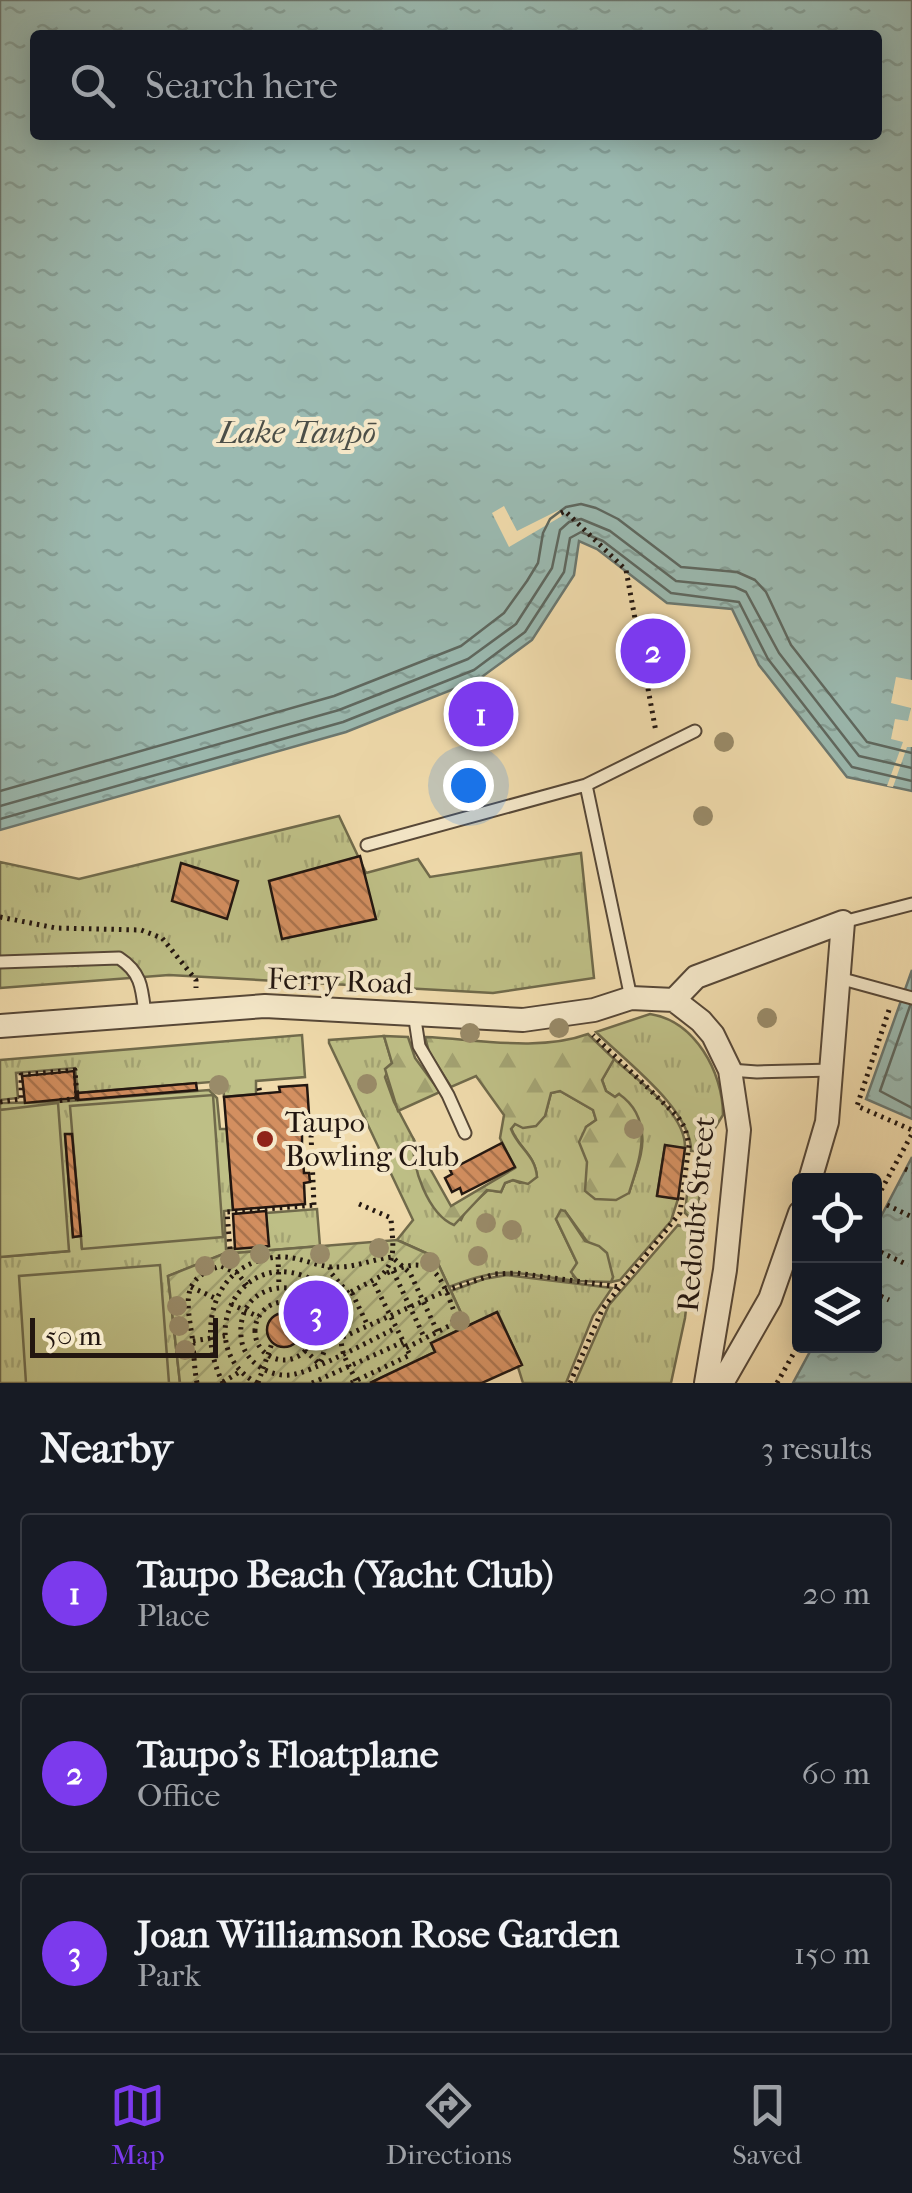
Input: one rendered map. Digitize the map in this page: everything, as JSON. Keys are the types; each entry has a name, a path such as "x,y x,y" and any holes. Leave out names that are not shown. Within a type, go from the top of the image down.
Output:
{"street":[{"path":"725,1061 701,1021 674,1000 696,977 843,922 826,1122 812,1173"},
{"name":"Ferry Road","path":"0,1026 265,1006 547,1018 594,1010 630,998 674,1000"},
{"name":"Redoubt Street","path":"706,1383 725,1270 739,1130 725,1061"},
{"path":"722,1383 770,1299 792,1236"}],"lane":[{"path":"367,845 586,785 694,731"},
{"path":"586,785 630,998"},
{"path":"843,922 912,904"},
{"path":"0,962 119,958 133,967 140,978 145,1016"},
{"path":"839,978 912,998"},
{"path":"414,1014 419,1046 465,1133"},
{"path":"725,1061 757,1072 832,1070"}],"path":[{"path":"561,513 566,511 626,570 658,750"},
{"path":"882,1188 912,1132 857,1106 894,993"},
{"path":"570,1383 597,1317 678,1218 688,1140 678,1117 592,1033"},
{"path":"0,1102 21,1099 21,1075 73,1070 77,1098 57,1101"},
{"path":"230,1249 227,1212 315,1205 310,1135"},
{"path":"359,1204 391,1218 394,1271 425,1339"},
{"path":"886,1205 912,1217"},
{"path":"882,1253 908,1265"},
{"path":"278,1257 279,1286"},
{"path":"241,1371 222,1383 209,1339 212,1311 237,1274 256,1261 291,1257 330,1267 392,1258 405,1266 438,1333"},
{"path":"381,1276 392,1258"},
{"path":"298,1320 381,1276 405,1266 424,1264 435,1273 456,1317 450,1326 425,1339 312,1383"},
{"path":"197,1383 186,1302 190,1287 212,1268 227,1267 247,1285"},
{"path":"330,1267 368,1326"},
{"path":"272,1343 258,1383 241,1371 231,1357 225,1336 232,1304 247,1285 268,1272 279,1271 313,1280 335,1301 344,1326 343,1352 354,1382 410,1355 373,1281"},
{"path":"343,1337 484,1276 504,1273 620,1287"},
{"path":"318,1364 328,1334 322,1308 305,1292 279,1286 254,1298 245,1310 240,1337 251,1361 279,1374 290,1375 318,1364 396,1328"},
{"path":"190,1287 217,1299"},
{"path":"882,1297 889,1300"},
{"path":"284,1302 299,1306 309,1315 314,1334 306,1350 285,1360 267,1355 255,1334 259,1316 269,1306 284,1302"},
{"path":"232,1304 259,1316"},
{"path":"193,1342 225,1336"},
{"path":"306,1350 318,1364"},
{"path":"778,1383 794,1353"},
{"path":"276,1383 279,1374"},
{"path":"290,1375 292,1383"}],"green space":[{"path":"339,816 366,873 418,859 430,877 581,853 594,978 493,993 169,975 0,988 0,862 79,879"},
{"path":"650,1014 680,1027 693,1038 712,1066 723,1115 715,1128 702,1135 702,1151 691,1151 681,1119 669,1103 596,1032"},
{"path":"588,1034 614,1059 602,1080 606,1091 615,1097 619,1094 630,1104 641,1127 640,1153 629,1193 616,1200 595,1199 585,1191 587,1162 579,1142 586,1127 596,1120 593,1110 560,1091 551,1093 545,1116 536,1126 523,1128 515,1124 511,1129 533,1162 537,1177 528,1184 513,1180 505,1183 501,1192 487,1190 454,1225 445,1220 423,1188 415,1163 414,1140 451,1206 515,1168 500,1138 504,1115 476,1076 451,1087 429,1052 425,1037 528,1043"},
{"path":"302,1035 305,1077 256,1081 256,1094 224,1097 223,1081 78,1093 75,1068 16,1073 18,1098 0,1100 0,1060"},
{"path":"384,1036 392,1063 385,1077 414,1140 413,1151 430,1201 461,1220 488,1190 501,1192 505,1183 537,1177 533,1162 511,1128 545,1116 551,1093 560,1091 593,1110 596,1120 586,1127 588,1181 629,1193 639,1163 641,1131 619,1094 615,1097 606,1091 602,1080 614,1059 669,1110 683,1135 685,1148 665,1146 657,1195 678,1199 671,1221 620,1280 611,1282 613,1277 565,1211 556,1219 577,1263 573,1276 578,1281 500,1273 449,1287 435,1257 397,1240 413,1220 329,1043"},
{"path":"384,1036 408,1037 415,1058 440,1092 398,1111 385,1069 392,1063"},
{"path":"209,1090 217,1098 220,1129 227,1129 233,1210 224,1211 226,1249 268,1246 266,1213 317,1209 320,1246 224,1254 168,1276 180,1383 0,1383 0,1257 69,1251 47,1106 0,1110 0,1103","holes":["72,1134 81,1236 73,1237 65,1135"]},
{"path":"213,1095 223,1237 82,1249 70,1106"},
{"path":"58,1103 69,1251 0,1257 0,1110"},
{"path":"688,1185 700,1186 697,1224 685,1213"},
{"path":"561,1210 585,1241 607,1253 611,1282 578,1281 571,1272 577,1263 556,1219"},
{"path":"678,1225 695,1231 685,1318 671,1383 575,1383 609,1305"},
{"path":"397,1240 435,1257 467,1326 431,1343 435,1352 370,1383 180,1383 168,1276 223,1254"},
{"path":"160,1265 169,1383 26,1383 19,1276"},
{"path":"507,1275 612,1288 593,1316 566,1383 523,1383 518,1367 521,1364 498,1313 467,1326 451,1291"}],"water":[{"name":"Lake Taupō","path":"0,0 912,0 912,791 847,777 759,665 732,609 667,603 597,549 579,541 574,575 532,640 479,679 346,732 0,830"},
{"path":"912,970 912,1119 866,1099"},
{"path":"912,1157 912,1383 793,1383 809,1353 882,1353 882,1215"}],"pier":[{"path":"504,506 517,531 559,510 562,516 509,547 492,513"},
{"path":"896,677 912,680 912,747 907,747 893,787 887,786 903,742 891,739 895,719 908,721 911,708 891,703"}],"building":[{"path":"647,642 661,644 660,659 646,658"},
{"path":"360,856 376,919 282,939 269,881"},
{"path":"181,863 238,881 227,919 172,901"},
{"path":"74,1071 76,1098 25,1103 22,1076"},
{"path":"196,1083 197,1090 78,1100 78,1093"},
{"name":"Taupo Bowling Club","path":"307,1085 310,1129 302,1130 302,1148 304,1173 309,1173 310,1182 304,1183 305,1204 233,1210 224,1097 280,1092 279,1087"},
{"path":"65,1134 72,1134 81,1236 73,1237"},
{"path":"502,1143 515,1167 462,1194 460,1188 452,1192 445,1178 452,1174 450,1170"},
{"path":"665,1145 685,1148 678,1199 657,1196"},
{"path":"266,1211 269,1246 235,1249 233,1214"},
{"path":"497,1312 522,1365 482,1383 370,1383 435,1352 431,1343"},
{"path":"284,1313 296,1318 301,1330 296,1342 284,1347 272,1342 267,1330 272,1318"}],"place":[{"name":"Taupo's Floatplane","path":"653,651"},
{"name":"Taupo Beach (Yacht Club)","path":"481,714"},
{"name":"Taupo Bowling Club","path":"265,1139"},
{"name":"Joan Williamson Rose Garden","path":"316,1313"}]}
